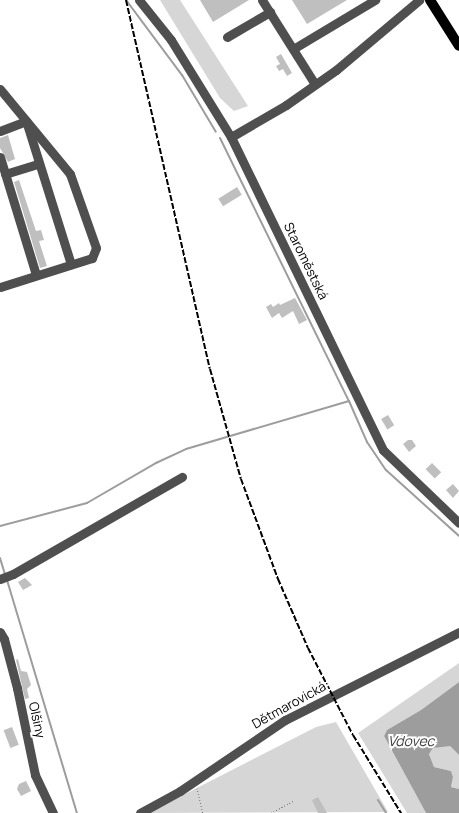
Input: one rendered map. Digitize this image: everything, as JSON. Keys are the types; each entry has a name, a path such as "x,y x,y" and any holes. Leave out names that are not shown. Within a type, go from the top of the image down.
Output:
{"main road":[{"path":"430,0 459,46"}],"street":[{"name":"Staroměstská","path":"139,0 171,40 231,137 383,450 459,523"},
{"path":"262,0 315,84"},
{"path":"293,49 375,0"},
{"path":"231,137 315,84 419,0"},
{"path":"227,38 270,12"},
{"path":"0,89 70,174 96,248 92,258 0,287"},
{"path":"0,131 26,121"},
{"path":"26,121 38,164 71,264"},
{"path":"0,157 36,275"},
{"path":"5,174 38,164"},
{"path":"0,579 14,574 182,476"},
{"name":"Olšiny","path":"0,632 4,639 17,688 35,775 53,813"},
{"name":"Dětmarovická","path":"140,813 195,780 255,739 316,704 343,689 459,632"}],"path":[{"path":"195,780 202,813"},
{"path":"271,813 294,800"}],"shaded area":[{"path":"160,0 180,0 248,106 234,111 220,98"},
{"path":"459,663 459,682 421,710 387,730 384,736 426,813 407,813 358,733"},
{"path":"336,722 388,812 148,813 316,727"},
{"path":"450,746 459,755 459,789 451,787 453,777 451,771 434,767 429,754 433,748"}],"water":[{"name":"Vdovec","path":"459,682 459,755 450,746 433,748 429,754 434,767 451,771 453,777 451,787 459,789 459,813 426,813 384,736 387,730 421,710"}],"building":[{"path":"200,0 249,0 213,22"},
{"path":"292,0 347,0 307,24"},
{"path":"281,54 292,73 287,76 283,69 279,71 276,66 280,64 276,57"},
{"path":"8,135 15,159 8,162 0,148 0,138"},
{"path":"19,180 36,231 41,230 44,240 39,241 47,266 40,268 14,182"},
{"path":"237,187 242,195 223,206 218,199"},
{"path":"295,298 307,320 299,324 293,311 282,318 279,313 272,318 266,307 271,304 273,307 279,303 280,305"},
{"path":"388,415 394,425 387,429 381,419"},
{"path":"408,440 412,440 416,446 409,452 403,444"},
{"path":"432,463 441,472 435,479 426,469"},
{"path":"453,484 459,491 453,498 446,490"},
{"path":"25,578 32,585 23,590 18,582"},
{"path":"18,659 21,671 27,672 31,685 27,689 29,698 25,699 16,660"},
{"path":"12,727 19,745 10,748 4,730"},
{"path":"26,781 31,791 21,796 17,789 19,784"},
{"path":"318,797 327,813 318,813 312,800"}],"waterway":[{"path":"126,0 182,75 216,132"},
{"path":"220,138 349,401 367,442 386,470 459,536"},
{"path":"0,526 87,503 156,463 186,449 349,401"},
{"path":"0,558 5,574"},
{"path":"7,580 77,813"},
{"path":"378,800 386,813"}],"railway":[{"path":"126,0 210,369 241,479 278,579 308,648 353,735 401,813"}]}
